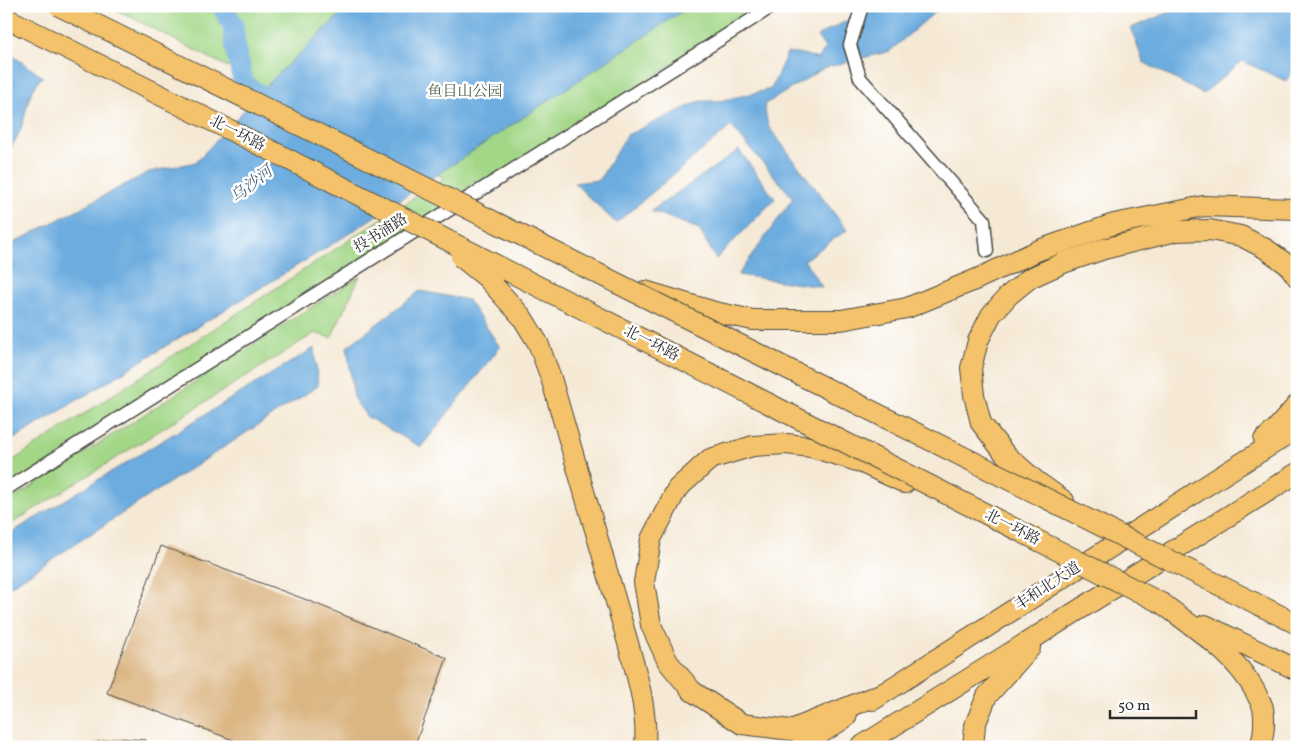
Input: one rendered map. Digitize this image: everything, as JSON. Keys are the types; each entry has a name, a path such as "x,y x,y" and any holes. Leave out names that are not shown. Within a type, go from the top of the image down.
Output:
{"highway":[{"path":"59,6 425,187 1297,624"},
{"name":"北一环路","path":"6,18 266,148 1040,542 1297,670"},
{"path":"266,148 320,187 462,257 487,278 522,317 538,343 551,378 626,636 642,699 646,747"},
{"path":"615,282 715,312 752,320 841,320 907,308 977,279 1039,250 1114,224 1204,206 1297,209"},
{"path":"1097,524 1036,481 1005,454 981,423 974,395 971,368 978,341 991,315 1009,294 1030,278 1063,263 1104,249 1176,231 1210,230 1241,236 1266,249 1288,265 1297,277"},
{"path":"1229,471 1275,430 1297,405"},
{"name":"丰和北大道","path":"800,747 1297,429"},
{"path":"883,693 791,730 742,724 692,691 668,662 651,625 644,582 652,539 677,489 710,459 754,446 787,444 811,447 860,462 1040,542"},
{"path":"860,747 1297,473"},
{"path":"1221,586 1297,618"},
{"path":"1163,604 1221,648 1249,681 1263,707 1263,738 1260,747"},
{"path":"973,747 975,725 987,696 1046,630"}],"street":[{"name":"投书浦路","path":"6,489 773,6"},
{"path":"862,6 850,45 860,78 984,220 987,251"}],"green space":[{"name":"鱼目山公园","path":"109,6 763,6 6,490 6,465 444,178"},
{"path":"360,276 331,338 315,333 6,527 6,503"}],"water":[{"name":"乌沙河","path":"349,6 690,6 347,235 6,444 6,247 149,172 196,162 276,76"},
{"path":"876,6 942,6 890,51 824,68 764,105 768,126 847,230 804,260 822,287 738,275 793,198 731,126 616,223 574,183 599,180 627,135 700,101 720,101 771,89 787,53 806,55 818,59 825,48 817,36"},
{"path":"1184,6 1297,6 1297,64 1286,81 1242,61 1203,94 1143,62 1131,28"},
{"path":"6,51 43,77 34,88 20,131 6,156"},
{"path":"739,150 775,199 716,259 699,229 651,211"},
{"path":"420,291 468,300 500,347 421,447 367,417 354,399 347,347"},
{"path":"314,348 318,386 6,589 6,536"}],"building":[{"path":"161,546 307,600 447,658 414,747 255,747 107,693"},
{"path":"118,738 146,740 146,747 95,747 94,743"}],"waterway":[{"path":"222,6 233,25 236,50 244,85 276,105"}]}
